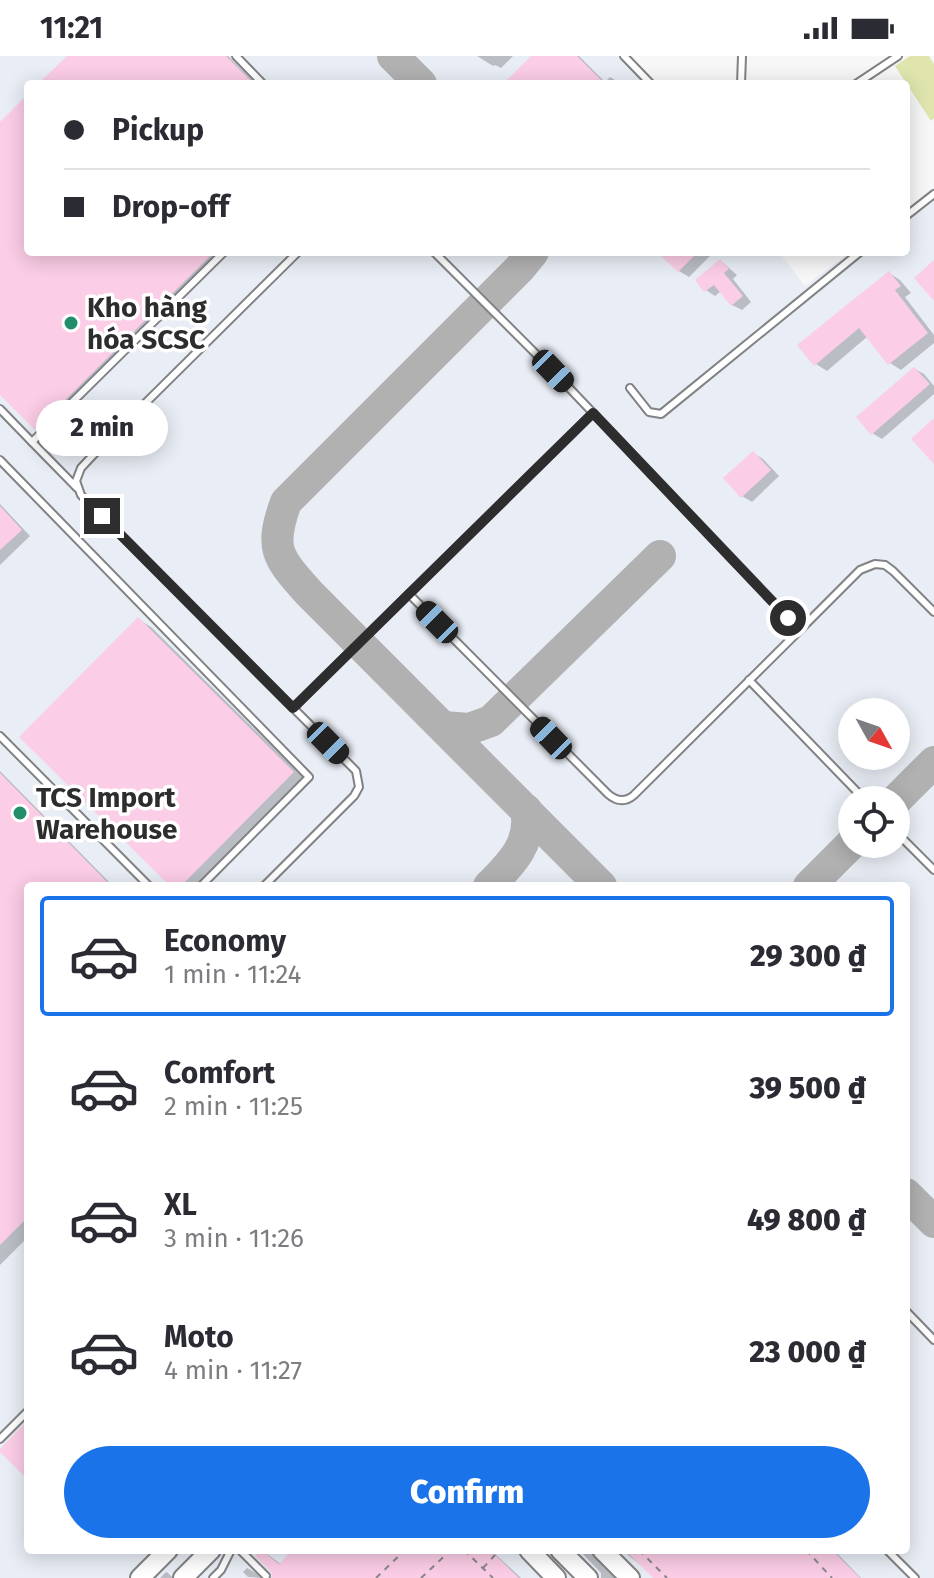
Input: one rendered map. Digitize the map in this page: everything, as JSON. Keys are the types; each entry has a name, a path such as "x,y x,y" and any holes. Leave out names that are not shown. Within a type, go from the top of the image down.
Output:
{"street":[{"path":"140,1578 164,1554"},
{"path":"183,1578 206,1554"},
{"path":"533,1554 556,1578"},
{"path":"564,1554 588,1578"},
{"path":"606,1554 630,1578"}],"lane":[{"path":"236,56 259,80"},
{"path":"624,56 647,80"},
{"path":"741,80 742,56"},
{"path":"862,80 898,56"},
{"path":"910,213 934,194"},
{"path":"32,442 220,256"},
{"path":"77,488 81,468 294,256"},
{"path":"438,256 800,630"},
{"path":"630,388 652,414 661,414 855,256"},
{"path":"0,409 356,771 359,787 354,796 268,882"},
{"path":"293,708 593,413"},
{"path":"0,460 309,777 205,882"},
{"path":"409,594 608,794 618,800 631,798 860,570 875,564 889,567 934,612"},
{"path":"749,680 851,786"},
{"path":"0,736 145,882"},
{"path":"910,846 934,870"},
{"path":"910,1316 934,1340"},
{"path":"0,1439 24,1415"},
{"path":"213,1578 221,1570 228,1554"},
{"path":"244,1554 266,1576"},
{"path":"891,1554 915,1578"}],"path":[{"path":"376,1578 401,1554"},
{"path":"421,1578 447,1554"},
{"path":"468,1554 493,1578"},
{"path":"643,1554 667,1578"},
{"path":"810,1554 832,1578"},
{"path":"483,1568 495,1555"}],"shaded area":[{"path":"0,56 618,56 642,80 24,80 24,256 782,256 805,286 845,256 910,256 910,206 934,187 934,1578 0,1578"}],"green space":[{"path":"910,56 929,56 934,64 934,118 931,121 910,89 910,80 904,80 895,66"}],"building":[{"path":"67,56 226,56 250,80 42,80"},
{"path":"531,56 577,56 601,80 507,80"},
{"name":"Kho hàng hóa SCSC","path":"24,98 24,256 210,256 35,430 0,395 0,122"},
{"path":"661,256 694,256 678,272"},
{"path":"720,259 729,269 724,273 743,296 731,306 714,285 704,292 695,280"},
{"path":"934,260 934,301 914,278"},
{"path":"889,271 901,286 895,290 928,333 888,365 859,328 814,366 797,345"},
{"path":"914,367 930,384 871,435 856,417"},
{"path":"934,418 934,464 911,439"},
{"path":"753,451 771,470 741,498 723,478"},
{"path":"0,506 22,530 0,550"},
{"path":"138,617 294,772 185,882 166,882 19,737"},
{"path":"0,773 107,882 24,882 24,1221 0,1245"},
{"path":"24,1424 24,1476 0,1452"},
{"path":"266,1554 279,1564 288,1554 494,1554 519,1578 272,1578 271,1572 255,1556"},
{"path":"629,1554 836,1554 860,1578 653,1578"}],"taxiway":[{"path":"393,56 417,80"},
{"path":"530,256 286,502 277,542 283,561 309,593 597,882"},
{"path":"444,727 469,729 491,721 660,556"},
{"path":"910,786 934,762"},
{"path":"493,882 523,843 526,810"},
{"path":"813,882 838,857"},
{"path":"910,1198 934,1222"}],"place":[{"name":"Kho hàng hóa SCSC","path":"71,323"},
{"name":"TCS Import Warehouse","path":"20,813"}],"route":[{"path":"102,516 293,708 593,413 788,618"}]}
